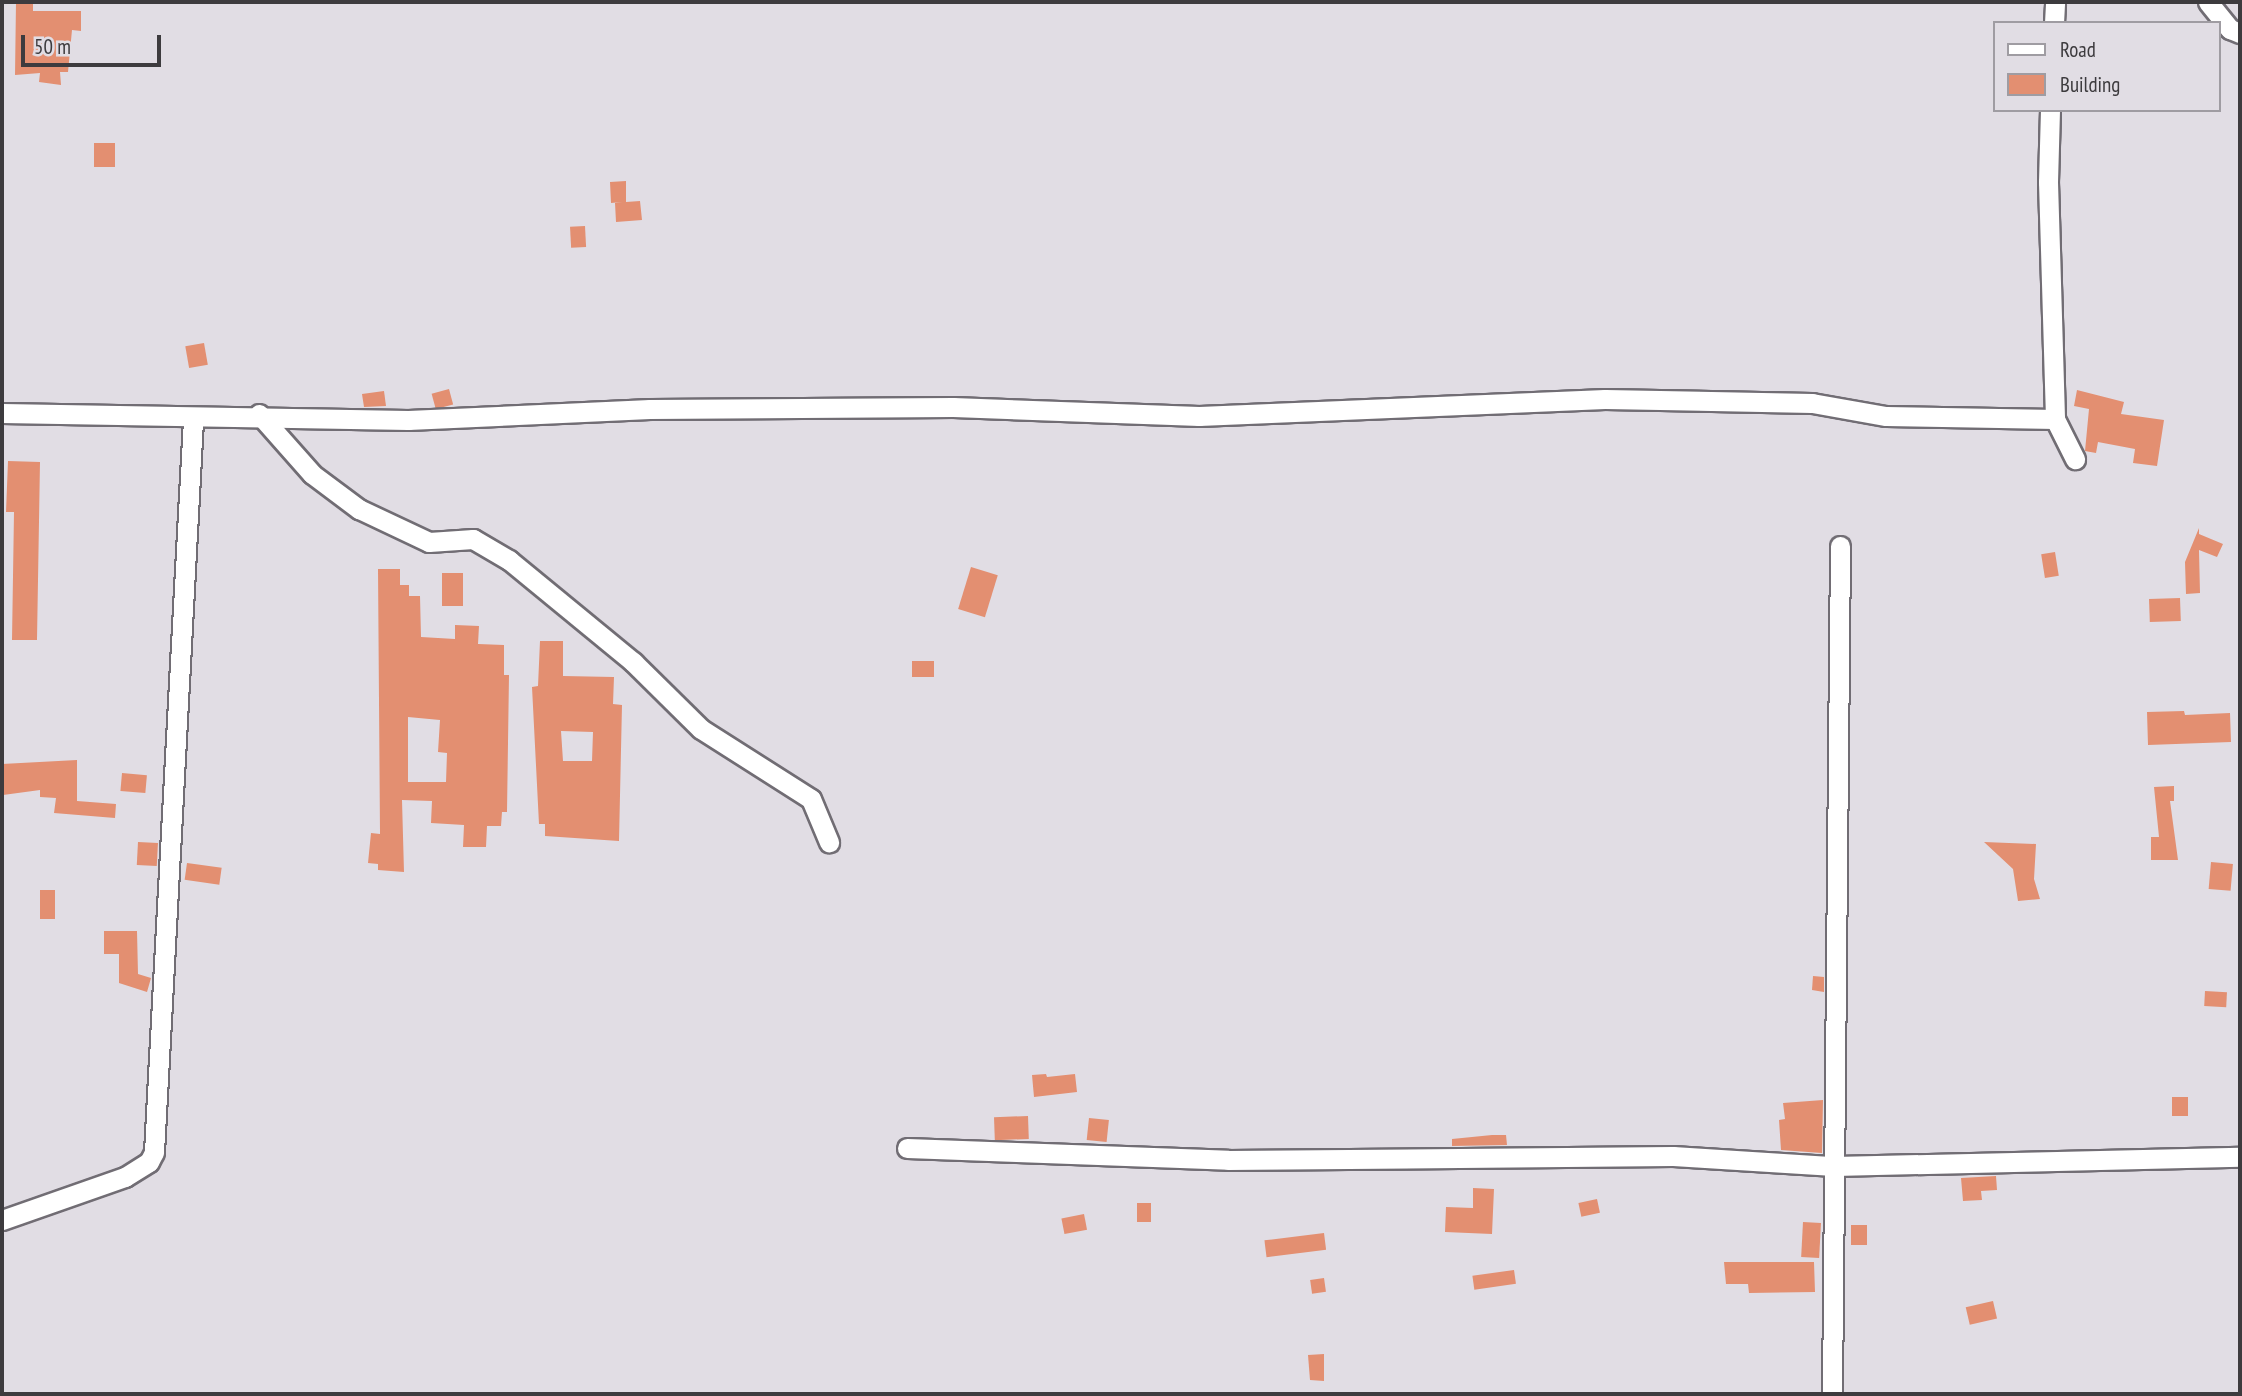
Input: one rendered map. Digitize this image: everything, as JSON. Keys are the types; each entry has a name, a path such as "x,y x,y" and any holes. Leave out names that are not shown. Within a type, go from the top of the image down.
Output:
{"street":[{"path":"2054,2 2054,21"},
{"path":"2208,2 2230,29 2240,33"},
{"path":"2050,112 2048,182 2055,419 2075,459"},
{"path":"2,413 193,419 259,414 408,420 650,409 953,407 1199,416 1605,399 1812,403 1886,416 2055,419"},
{"path":"259,414 312,474 359,509 429,542 468,538 509,560 633,662 701,729 811,799 829,842"},
{"path":"2,1220 125,1177 149,1161 154,1152 193,419"},
{"path":"1832,1394 1840,546"},
{"path":"907,1148 1228,1160 1673,1156 1834,1166 2240,1157"}],"building":[{"path":"16,2 33,2 33,11 81,11 81,31 72,30 68,72 60,72 61,85 39,82 40,73 15,75"},
{"path":"94,143 115,143 115,167 94,167"},
{"path":"626,181 626,202 640,201 642,220 616,222 615,203 622,202 611,203 610,182"},
{"path":"585,226 586,247 571,248 570,227"},
{"path":"204,343 208,365 189,368 185,346"},
{"path":"449,389 453,404 436,409 432,394"},
{"path":"2077,390 2124,402 2121,414 2164,420 2157,466 2133,463 2135,449 2098,442 2096,453 2085,451 2089,409 2074,406"},
{"path":"384,391 386,406 364,407 362,394"},
{"path":"8,461 40,462 37,640 12,640 14,512 6,512"},
{"path":"2199,528 2199,534 2223,544 2217,557 2199,550 2200,593 2186,594 2185,562"},
{"path":"2055,552 2059,576 2045,578 2041,554"},
{"path":"971,567 998,575 985,617 958,609"},
{"path":"378,569 400,569 400,585 409,585 409,596 420,596 421,637 455,639 455,625 479,626 478,644 504,645 504,675 509,675 507,812 502,812 501,826 487,826 486,847 463,847 464,825 431,823 432,801 402,800 404,872 378,870 378,864 368,863 371,833 380,834","holes":["408,717 440,720 438,752 447,753 446,782 408,782"]},
{"path":"442,573 463,573 463,606 442,606"},
{"path":"2180,598 2181,621 2150,622 2149,599"},
{"path":"540,641 563,641 563,676 614,677 613,704 622,705 619,841 545,836 545,824 539,824 532,687 538,686","holes":["561,731 593,732 592,761 563,761"]},
{"path":"912,661 934,661 934,677 912,677"},
{"path":"2184,711 2185,715 2230,713 2231,742 2148,745 2147,712"},
{"path":"77,760 77,801 116,804 115,818 54,813 56,798 40,797 40,790 3,795 2,764"},
{"path":"122,773 147,775 145,793 120,791"},
{"path":"2174,786 2174,801 2170,801 2178,860 2151,860 2151,837 2159,837 2154,787"},
{"path":"138,842 158,843 157,866 137,865"},
{"path":"1984,842 2036,844 2034,879 2040,899 2018,901 2013,869"},
{"path":"2211,862 2233,864 2231,891 2209,889"},
{"path":"187,863 222,868 219,885 185,880"},
{"path":"40,890 55,890 55,919 40,919"},
{"path":"104,931 137,931 138,974 151,978 147,992 119,983 119,954 104,954"},
{"path":"1813,976 1824,977 1824,992 1812,990"},
{"path":"2205,991 2227,992 2226,1007 2204,1006"},
{"path":"1046,1074 1047,1077 1075,1074 1077,1092 1034,1097 1032,1075"},
{"path":"2172,1097 2188,1097 2188,1116 2172,1116"},
{"path":"1823,1100 1822,1153 1781,1150 1779,1120 1785,1119 1783,1103"},
{"path":"1028,1116 1029,1139 995,1140 994,1117"},
{"path":"1089,1118 1109,1120 1107,1142 1087,1140"},
{"path":"1506,1135 1507,1145 1452,1146 1452,1139"},
{"path":"1996,1176 1997,1190 1981,1191 1982,1200 1963,1201 1961,1178"},
{"path":"1473,1188 1494,1189 1492,1234 1445,1232 1446,1207 1473,1208"},
{"path":"1597,1199 1600,1213 1581,1217 1578,1203"},
{"path":"1137,1203 1151,1203 1151,1222 1137,1222"},
{"path":"1084,1214 1087,1230 1064,1234 1061,1218"},
{"path":"1803,1222 1821,1223 1819,1258 1801,1257"},
{"path":"1851,1225 1867,1225 1867,1245 1851,1245"},
{"path":"1324,1233 1326,1250 1267,1257 1264,1240"},
{"path":"1724,1262 1814,1262 1815,1292 1749,1293 1748,1284 1726,1284"},
{"path":"1514,1270 1516,1284 1474,1290 1472,1276"},
{"path":"1324,1278 1326,1292 1312,1294 1310,1280"},
{"path":"1993,1301 1997,1319 1970,1325 1966,1307"},
{"path":"1324,1354 1324,1381 1310,1380 1308,1355"}]}
